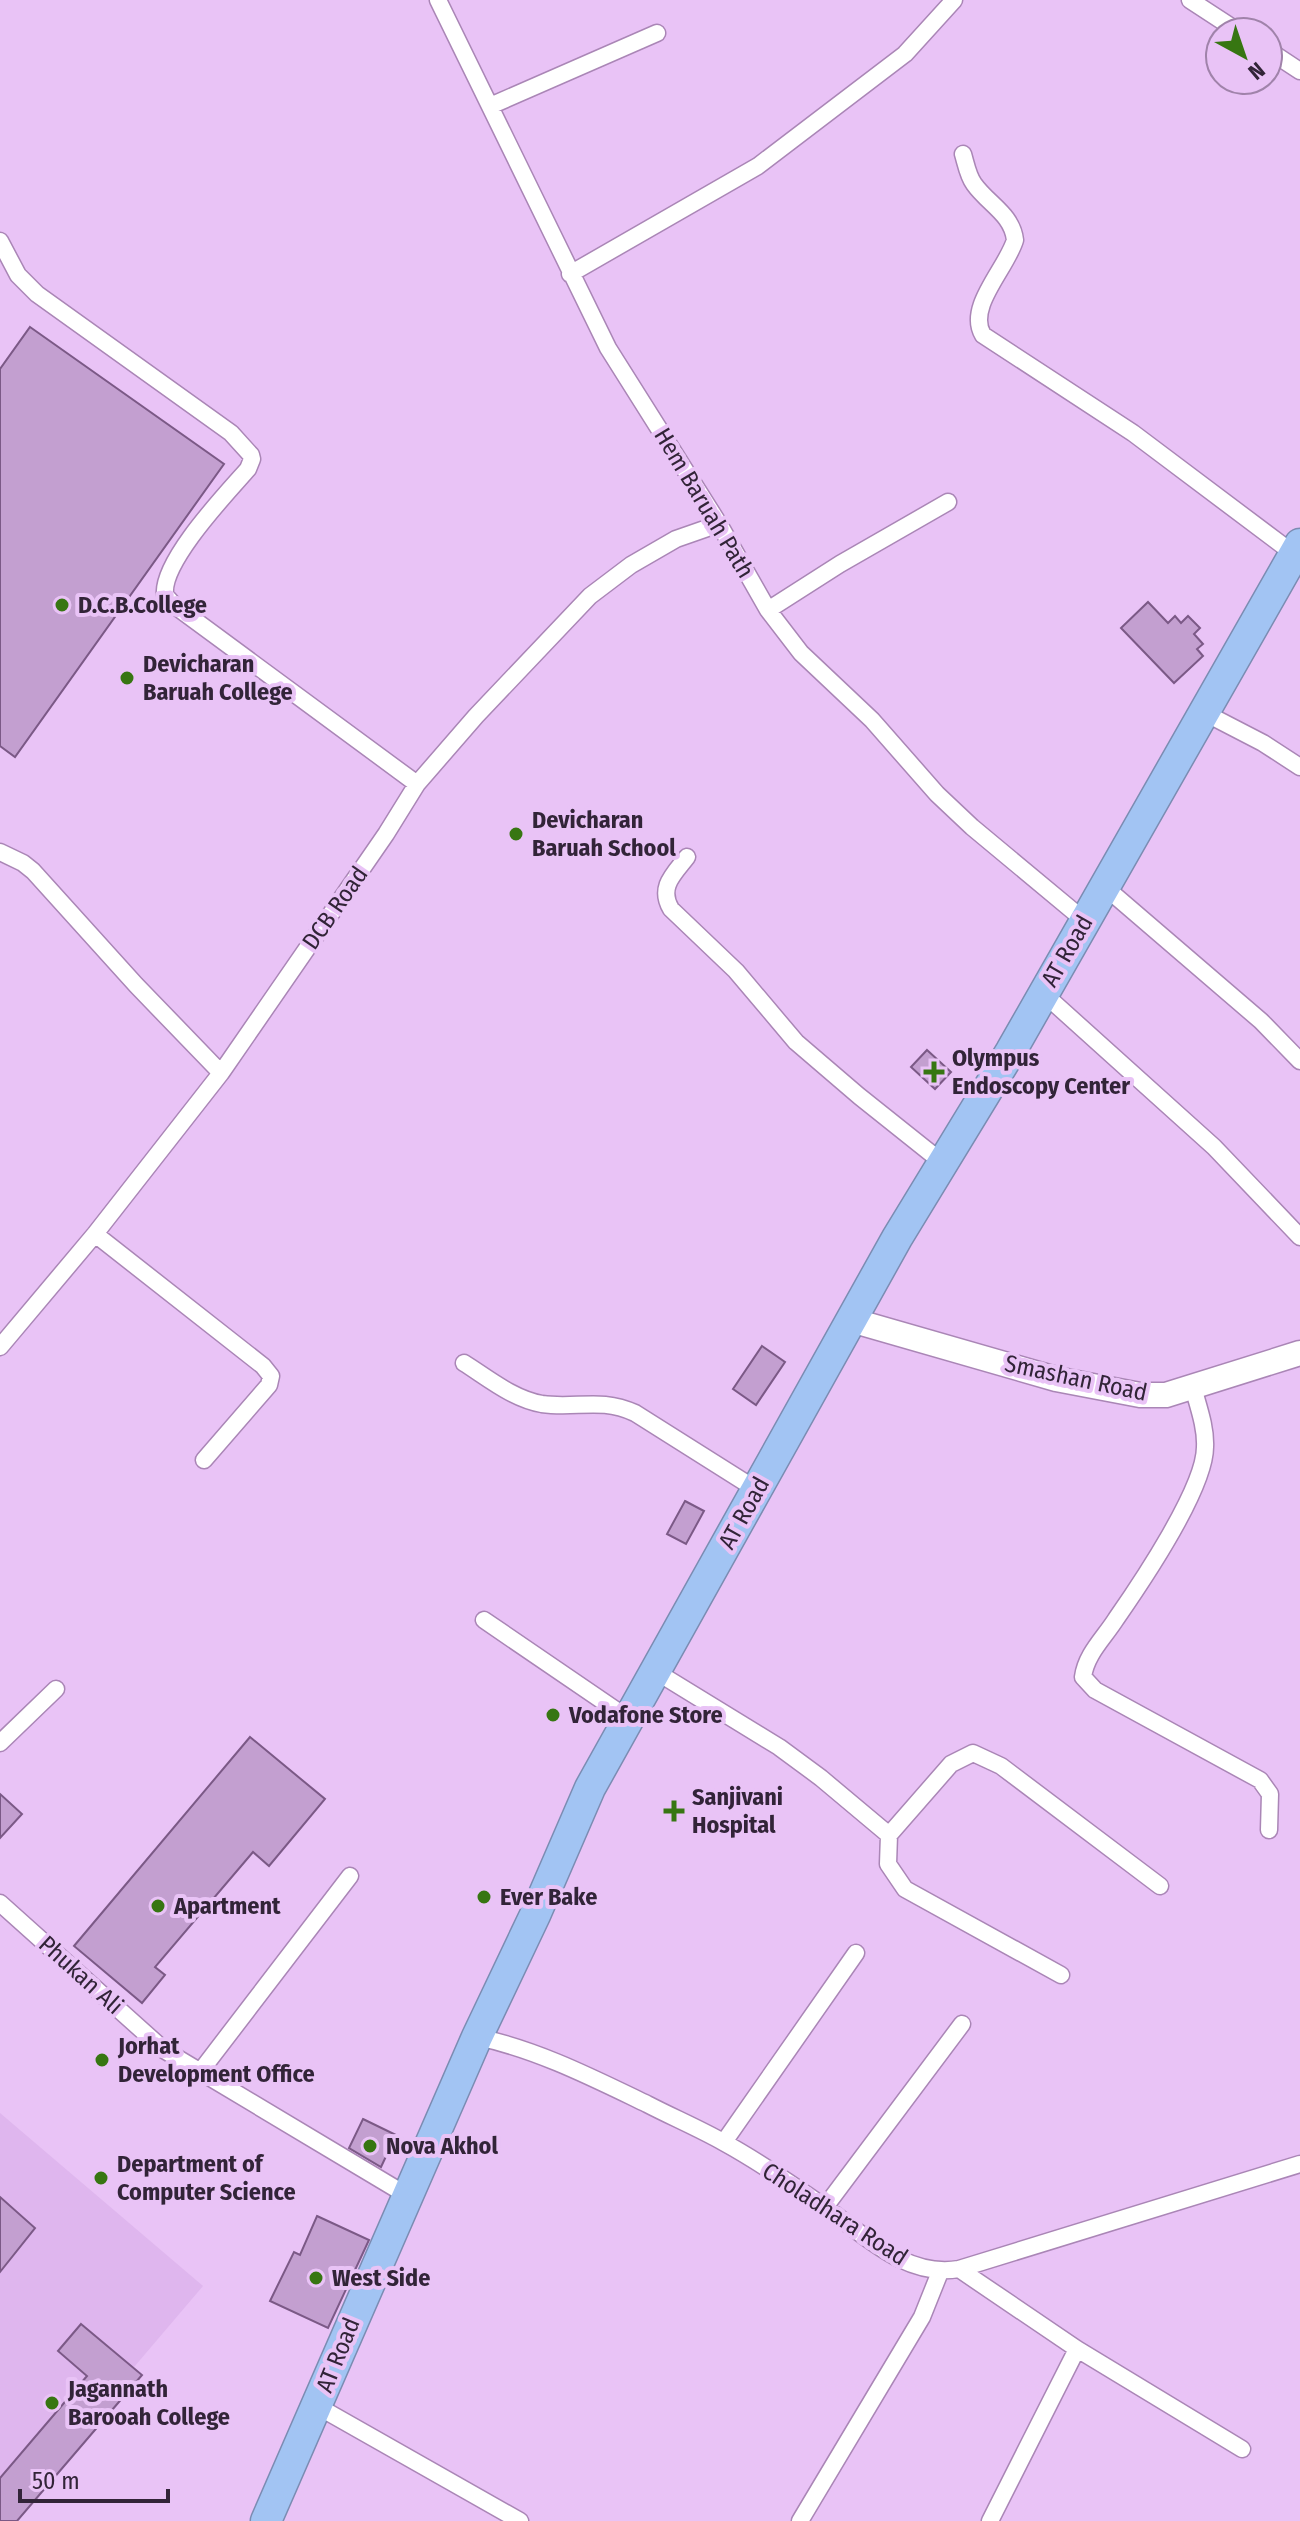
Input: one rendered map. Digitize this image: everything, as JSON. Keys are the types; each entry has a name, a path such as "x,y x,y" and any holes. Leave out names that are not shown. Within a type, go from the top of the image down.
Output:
{"highway":[{"name":"AT Road","path":"266,2521 477,2037 590,1788 851,1320 1105,887 1297,549"}],"street":[{"name":"Hem Baruah Path","path":"439,0 608,348 719,524 768,610 801,653 872,720 937,794 1085,921"},
{"path":"570,274 758,166 905,54 954,0"},
{"path":"1190,0 1214,16"},
{"path":"490,106 657,33"},
{"path":"963,154 971,181 1014,229 1015,240 979,311 983,335 1133,433 1297,549"},
{"path":"0,241 18,275 37,294 231,433 251,455 248,469 206,517 168,571 165,595 174,605 417,784"},
{"path":"768,610 840,564 948,502"},
{"name":"DCB Road","path":"0,1347 95,1234 221,1073 386,834 417,784 476,716 590,596 631,565 676,539 719,524"},
{"path":"1205,713 1263,743 1300,767"},
{"path":"0,852 33,871 221,1073"},
{"path":"687,857 666,886 666,899 671,909 736,971 796,1042 943,1163"},
{"path":"1105,887 1261,1021 1300,1061"},
{"path":"1043,993 1214,1147 1300,1237"},
{"path":"95,1234 263,1366 271,1376 269,1385 204,1460"},
{"name":"Smashan Road","path":"851,1320 1056,1379 1140,1395 1166,1395 1300,1353"},
{"path":"464,1363 512,1394 538,1403 617,1405 635,1413 757,1490"},
{"path":"1193,1387 1205,1433 1205,1451 1196,1482 1164,1542 1092,1652 1083,1677 1095,1690 1260,1780 1270,1794 1269,1830"},
{"path":"484,1620 629,1719"},
{"path":"655,1671 779,1747 889,1835"},
{"path":"0,1743 56,1689"},
{"path":"1061,1975 905,1889 888,1864 889,1835 951,1764 973,1753 1001,1766 1160,1886"},
{"path":"200,2072 350,1876"},
{"name":"Phukan Ali","path":"0,1903 164,2050 409,2194"},
{"path":"724,2142 856,1953"},
{"path":"825,2207 962,2024"},
{"name":"Choladhara Road","path":"477,2037 512,2045 603,2083 724,2142 825,2207 880,2248 916,2266 940,2272 959,2269 1300,2164"},
{"path":"959,2269 1077,2349 1242,2449"},
{"path":"800,2521 922,2317 940,2272"},
{"path":"990,2521 1077,2349"},
{"path":"317,2406 520,2521"}],"shaded area":[{"name":"Jagannath Barooah College","path":"0,2113 203,2286 3,2521 0,2521"}],"building":[{"name":"D.C.B.College","path":"30,327 224,464 15,757 0,746 0,369"},
{"path":"1148,602 1168,623 1175,616 1181,623 1188,616 1200,628 1194,634 1203,644 1197,649 1203,656 1174,683 1121,628"},
{"path":"927,1050 951,1072 935,1089 911,1067"},
{"path":"762,1346 785,1362 756,1405 733,1389"},
{"path":"685,1501 704,1511 686,1544 667,1534"},
{"name":"Apartment","path":"250,1737 325,1799 269,1866 253,1852 155,1967 165,1975 142,2003 74,1946"},
{"path":"0,1794 22,1814 0,1838"},
{"name":"Nova Akhol","path":"363,2119 396,2135 381,2167 349,2148"},
{"path":"0,2197 35,2228 0,2272"},
{"name":"West Side","path":"317,2216 369,2240 328,2328 270,2301 294,2252 300,2255"},
{"path":"81,2324 142,2375 17,2521 0,2521 0,2478 87,2376 58,2351"}],"place":[{"name":"D.C.B.College","path":"62,605"},
{"name":"Devicharan Baruah College","path":"127,678"},
{"name":"Devicharan Baruah School","path":"516,834"},
{"name":"Olympus Endoscopy Center","path":"934,1072"},
{"name":"Vodafone Store","path":"553,1715"},
{"name":"Sanjivani Hospital","path":"674,1811"},
{"name":"Ever Bake","path":"484,1897"},
{"name":"Apartment","path":"158,1906"},
{"name":"Jorhat Development Office","path":"102,2060"},
{"name":"Nova Akhol","path":"370,2146"},
{"name":"Department of Computer Science","path":"101,2178"},
{"name":"West Side","path":"316,2278"},
{"name":"Jagannath Barooah College","path":"52,2403"}]}
